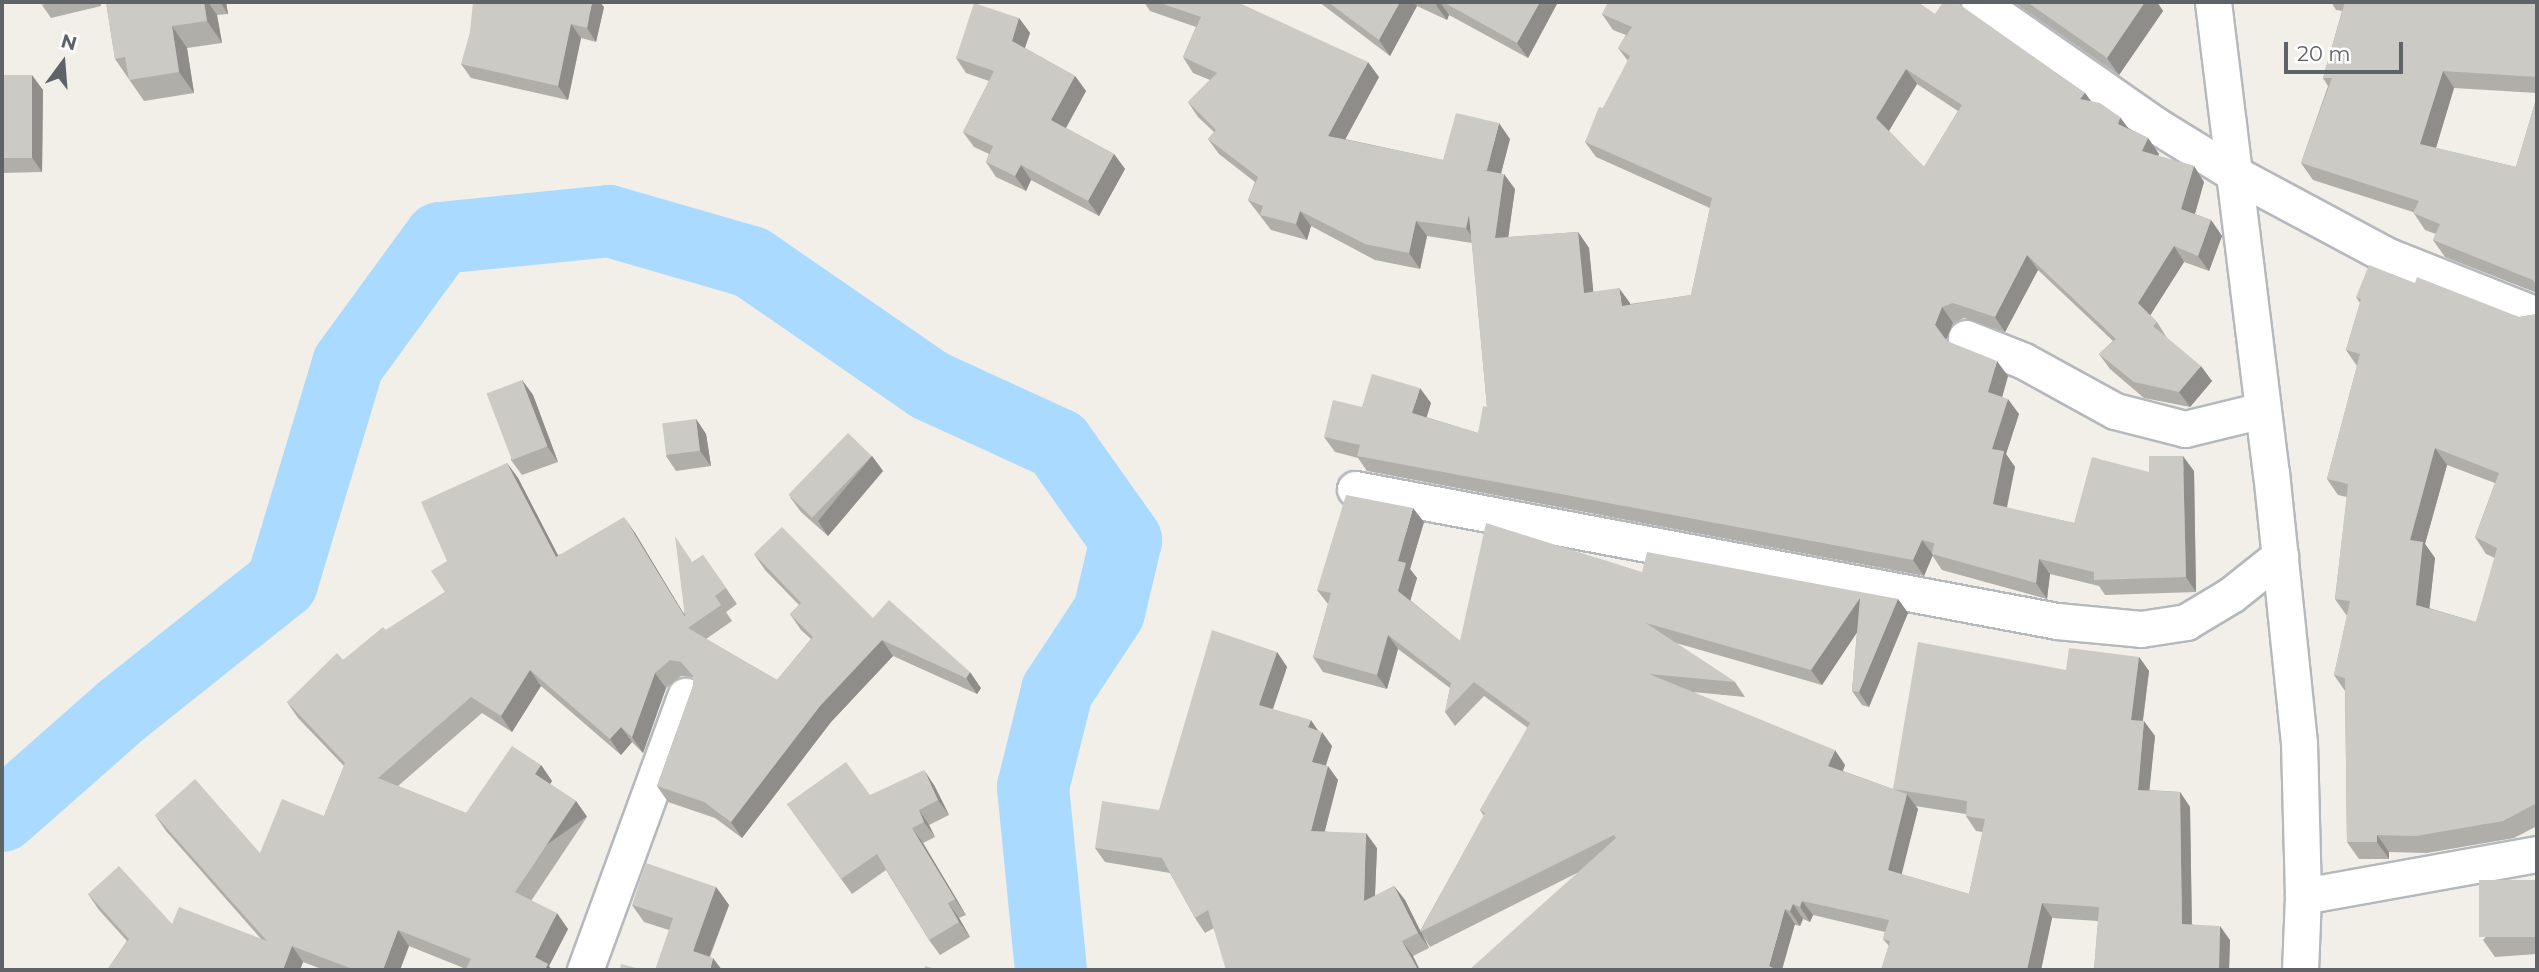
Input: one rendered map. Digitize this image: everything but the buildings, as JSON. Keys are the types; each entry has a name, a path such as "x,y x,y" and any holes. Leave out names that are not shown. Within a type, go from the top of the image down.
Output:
{"street":[{"path":"1979,2 2157,126 2233,173 2388,256 2537,315"},
{"path":"2213,2 2280,556 2299,743 2303,897 2300,970"},
{"path":"1966,338 2024,361 2115,411 2185,429 2263,410"},
{"path":"1355,489 2057,621 2141,629 2186,622 2231,595 2280,556"},
{"path":"585,970 685,696"},
{"path":"2303,897 2537,854"}],"waterway":[{"path":"2,816 121,711 282,583 348,364 440,238 609,221 751,262 929,385 1058,444 1126,540 1109,612 1057,691 1033,787 1051,970"}]}
